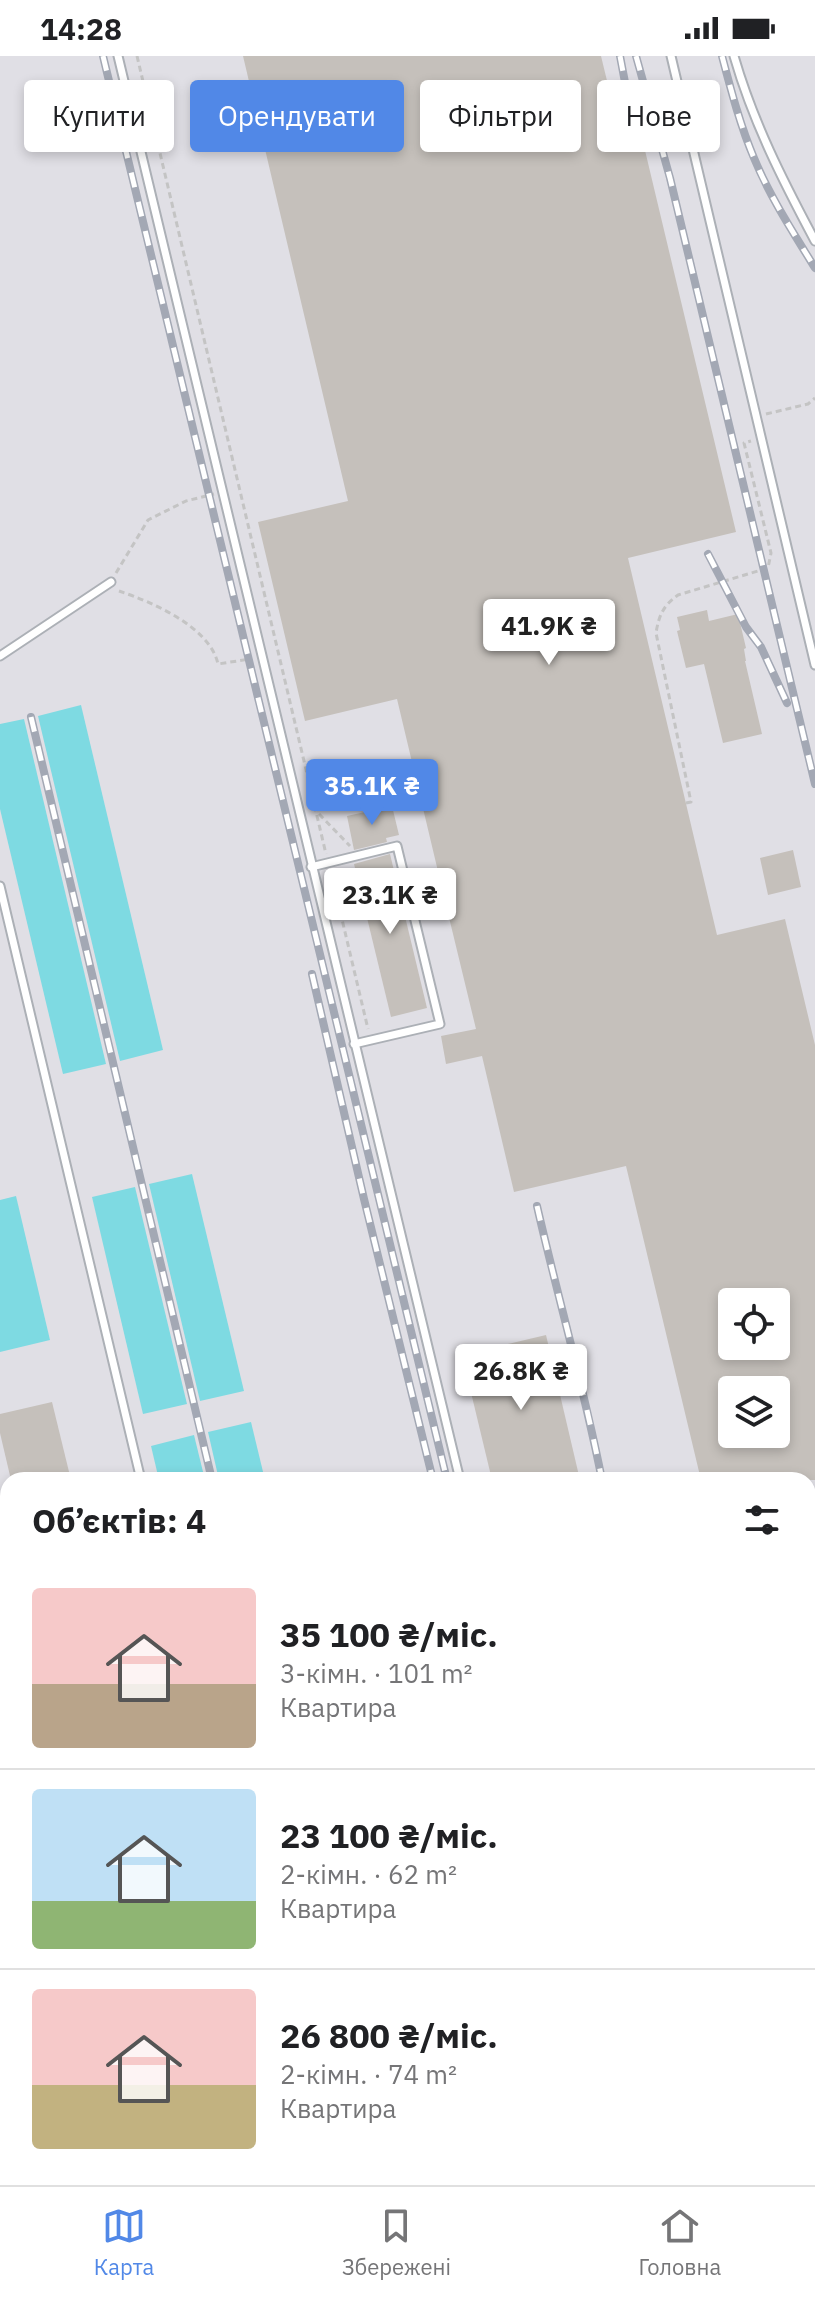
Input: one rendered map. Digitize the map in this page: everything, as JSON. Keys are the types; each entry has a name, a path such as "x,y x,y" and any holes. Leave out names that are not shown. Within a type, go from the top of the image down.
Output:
{"lane":[{"path":"118,56 458,1472"},
{"path":"671,56 815,665"},
{"path":"734,56 746,98 773,160 815,241"},
{"path":"0,656 111,582"},
{"path":"311,867 397,846 416,921 440,1024 354,1044"},
{"path":"0,886 139,1472"}],"path":[{"path":"137,56 370,1040"},
{"path":"765,415 808,404 815,398"},
{"path":"686,803 691,802 656,633 659,616 666,603 678,595 768,568 771,553 744,443"},
{"path":"111,582 148,520 186,501"},
{"path":"117,591 144,599 189,624 216,654 218,664 262,658"},
{"path":"316,812 358,855"},
{"path":"416,921 442,914 440,906"}],"shaded area":[{"path":"0,56 815,56 815,1472 0,1472"}],"water":[{"path":"81,705 163,1050 120,1061 38,716"},
{"path":"24,719 106,1064 63,1074 0,809 0,724"},
{"path":"192,1174 244,1391 200,1401 149,1184"},
{"path":"135,1187 187,1404 143,1414 92,1197"},
{"path":"16,1196 50,1340 0,1352 0,1200"},
{"path":"251,1422 263,1472 217,1472 208,1432"},
{"path":"194,1435 203,1472 157,1472 151,1446"}],"building":[{"path":"243,56 601,56 607,80 597,80 597,152 645,152 736,532 628,558 717,935 785,919 815,1045 815,1472 699,1472 626,1166 514,1192 482,1056 446,1064 441,1036 476,1029 446,905 434,907 430,886 441,884 397,699 305,721 258,522 348,501 266,152 404,152 404,80 249,80"},
{"path":"707,610 709,621 738,614 762,734 723,743 704,664 686,668 677,631 680,630 677,617"},
{"path":"392,806 399,835 386,838 387,842 354,850 347,816"},
{"path":"793,850 801,887 768,895 760,858"},
{"path":"390,854 427,1008 391,1017 354,864"},
{"path":"546,1335 578,1472 490,1472 462,1355"},
{"path":"52,1402 69,1472 9,1472 0,1433 0,1414"}],"railway":[{"path":"103,56 445,1472"},
{"path":"620,56 625,80"},
{"path":"636,56 670,178 815,784"},
{"path":"722,56 740,120 760,172 815,268"},
{"path":"708,554 746,627 761,647 787,703"},
{"path":"31,717 210,1472"},
{"path":"312,974 431,1472"},
{"path":"537,1206 600,1472"}]}
